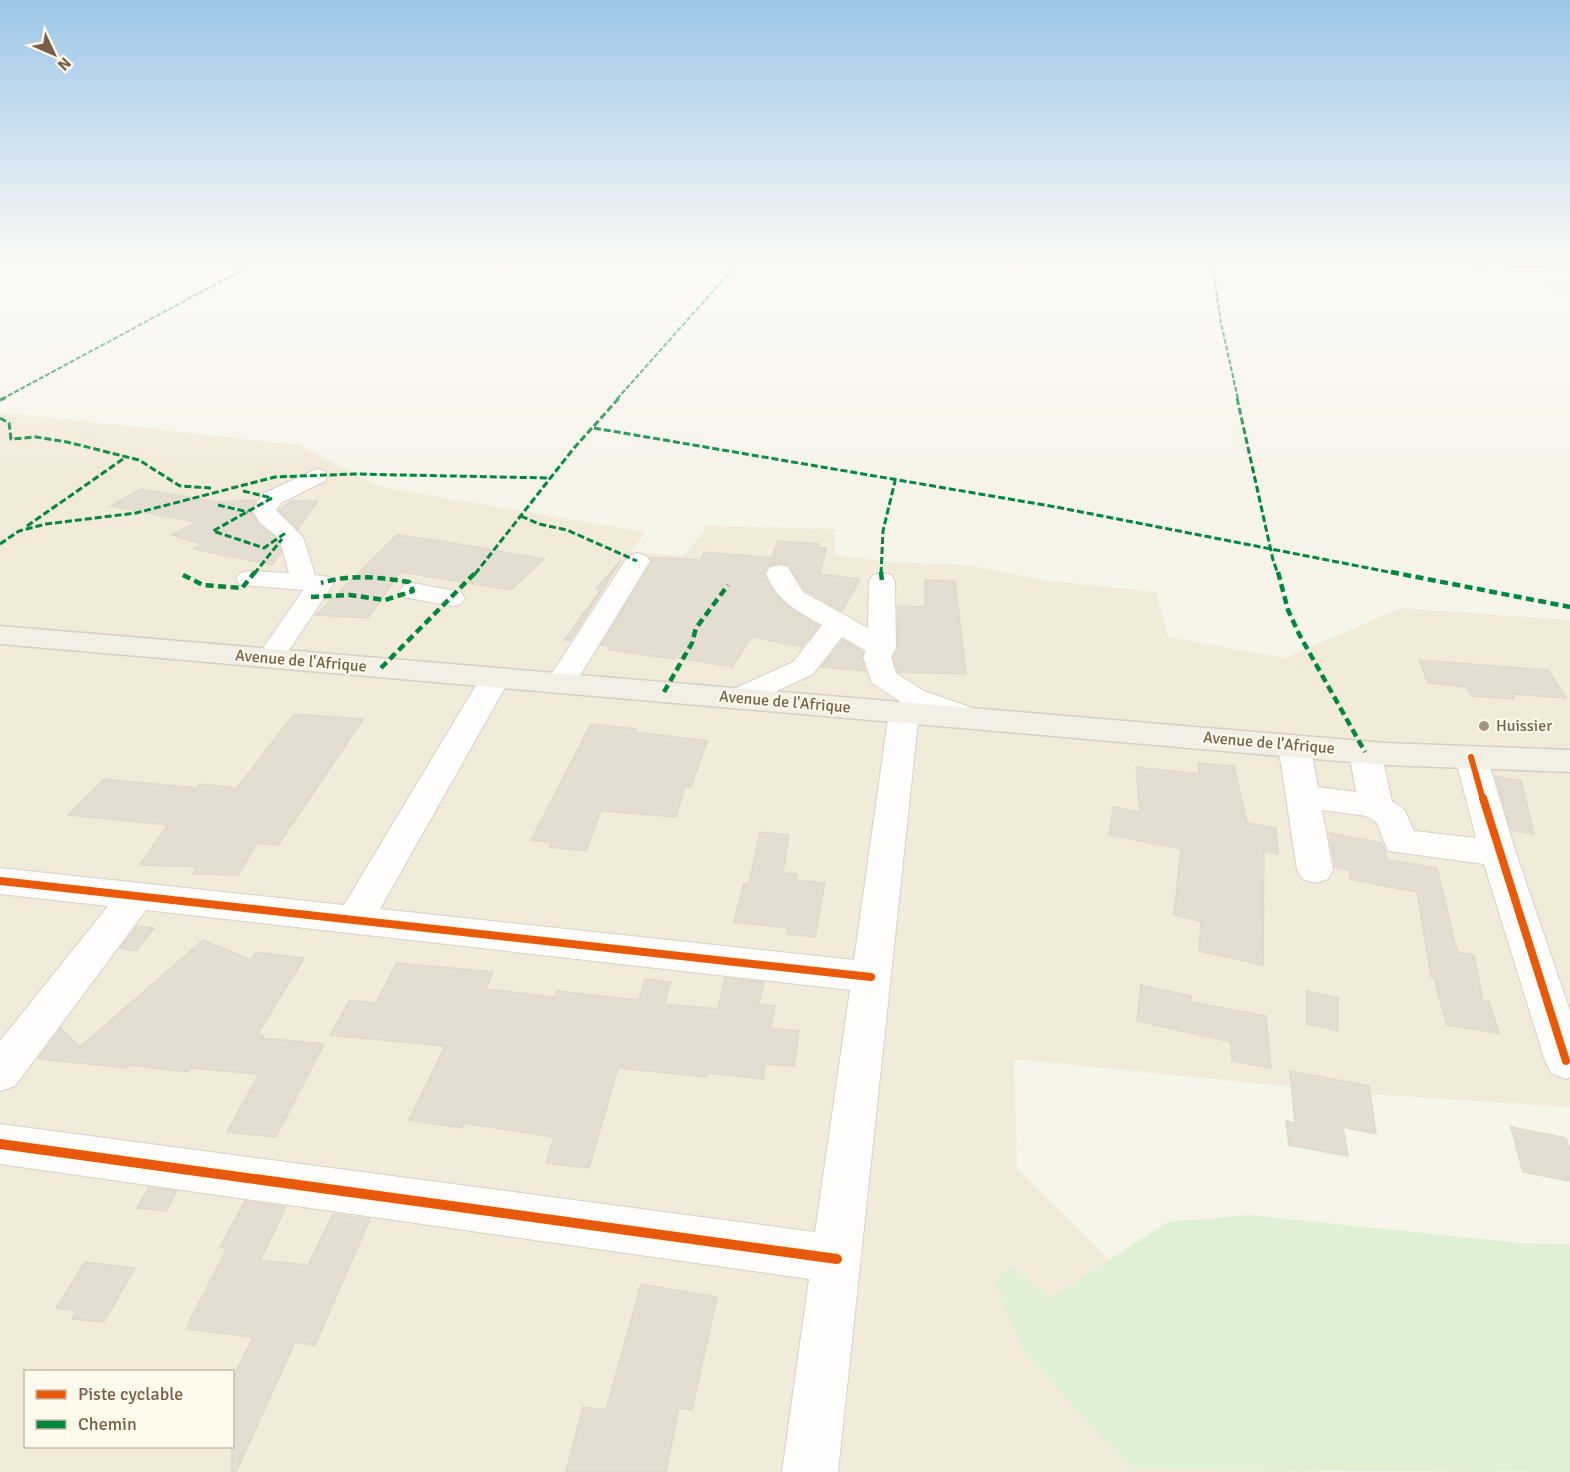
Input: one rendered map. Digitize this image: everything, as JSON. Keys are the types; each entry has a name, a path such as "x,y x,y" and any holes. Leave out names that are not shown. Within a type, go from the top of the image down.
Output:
{"main road":[{"name":"Avenue de l'Afrique","path":"0,635 1365,752 1570,761"}],"street":[{"path":"303,582 300,561 287,532 267,520 264,510 272,498 317,476"},
{"path":"560,684 637,561"},
{"path":"779,573 784,586 794,598 882,648"},
{"path":"249,579 321,583 270,658"},
{"path":"882,581 882,648 878,657 882,676 913,697 970,718"},
{"path":"413,591 452,598"},
{"path":"738,698 803,668 838,623"},
{"path":"354,921 496,677"},
{"path":"810,1472 903,712"},
{"path":"1294,745 1316,870"},
{"path":"1365,752 1376,806"},
{"path":"1471,757 1498,853 1566,1061"},
{"path":"1303,796 1376,806 1392,817 1400,842 1498,853"},
{"path":"0,881 871,977"},
{"path":"0,1073 137,896"},
{"path":"0,1144 837,1259"}],"shaded area":[{"path":"0,412 298,445 380,487 645,532 632,552 684,556 707,526 835,529 836,555 890,562 967,565 1043,580 1156,592 1168,637 1285,658 1401,608 1570,620 1570,1107 1354,1093 1014,1059 1017,1168 1200,1350 1317,1472 0,1472"}],"green space":[{"path":"1249,1215 1521,1243 1570,1244 1570,1472 1131,1470 1024,1353 994,1282 1011,1266 1050,1298 1168,1222"}],"building":[{"path":"141,489 216,502 256,500 250,511 259,525 277,539 281,552 272,565 193,549 202,544 172,535 196,522 111,506"},
{"path":"291,501 318,501 298,529 279,510"},
{"path":"397,535 544,559 511,590 400,572 368,618 316,615"},
{"path":"778,541 819,544 818,548 826,548 820,574 860,579 842,611 805,590 788,565 779,563 768,566 764,574 774,592 787,606 819,626 802,647 752,637 732,667 675,657 674,659 609,650 611,647 601,645 652,562 650,557 700,560 704,552 772,558"},
{"path":"621,560 570,641 564,640 601,590 596,589"},
{"path":"925,580 955,581 966,674 898,672 893,657 898,648 898,606 925,607"},
{"path":"843,640 863,652 861,658 866,671 821,667"},
{"path":"1419,660 1548,670 1566,698 1511,694 1514,699 1472,696 1466,687 1428,683"},
{"path":"294,714 363,719 278,845 257,843 238,875 193,874 197,867 139,865 168,825 68,815 104,779 197,788 200,784 237,788"},
{"path":"591,724 707,741 691,787 685,787 676,817 601,811 586,851 549,847 551,842 531,840"},
{"path":"1198,763 1234,766 1247,823 1276,828 1278,854 1264,851 1263,965 1199,951 1201,921 1174,915 1181,849 1109,835 1113,807 1140,812 1136,767 1200,774"},
{"path":"1495,776 1521,781 1534,834 1511,830"},
{"path":"760,832 789,835 783,873 797,874 796,880 825,883 815,937 787,934 788,928 734,922 744,883 749,883"},
{"path":"1329,833 1382,843 1388,860 1437,868 1457,952 1474,955 1483,1001 1489,1002 1499,1033 1447,1025 1434,978 1431,977 1417,892 1350,879 1349,870 1335,867"},
{"path":"137,926 154,928 136,951 120,948"},
{"path":"203,940 251,960 256,952 304,958 257,1035 264,1035 262,1038 324,1044 276,1137 227,1132 259,1074 191,1068 188,1072 128,1065 126,1068 38,1059 61,1028 80,1047"},
{"path":"397,963 493,972 486,989 554,997 557,991 639,1000 645,979 671,982 664,1004 718,1009 725,978 764,982 759,1004 775,1006 771,1028 799,1031 794,1066 765,1064 763,1079 708,1073 707,1077 618,1068 589,1168 546,1163 554,1137 464,1123 462,1128 409,1120 445,1046 330,1035 350,1000 376,1003"},
{"path":"1141,985 1191,996 1191,1002 1266,1016 1271,1068 1232,1061 1231,1042 1137,1021"},
{"path":"1307,991 1338,998 1338,1031 1307,1024"},
{"path":"1290,1071 1369,1086 1376,1134 1343,1127 1348,1156 1289,1145 1286,1121 1295,1123"},
{"path":"1511,1127 1566,1138 1570,1151 1570,1181 1523,1172"},
{"path":"149,1187 177,1191 166,1211 137,1208"},
{"path":"245,1201 286,1207 260,1260 308,1265 333,1214 370,1219 315,1345 295,1342 236,1472 232,1472 234,1376 253,1337 186,1329 227,1248 220,1247"},
{"path":"85,1262 135,1268 104,1322 72,1319 76,1311 56,1308"},
{"path":"641,1284 717,1297 692,1410 679,1408 666,1472 566,1472 583,1407 606,1410"}],"marked path":[{"path":"0,400 127,332"},
{"path":"381,668 468,582 574,448 677,332"},
{"path":"1223,332 1273,560 1286,603 1308,652 1365,752"},
{"path":"0,418 9,423 11,439 36,437 67,442 139,460 180,486 211,488"},
{"path":"594,428 1056,507 1570,607"},
{"path":"27,526 126,457"},
{"path":"0,544 19,531 46,524 136,513 275,477 354,474 549,478"},
{"path":"882,581 883,531 895,481"},
{"path":"243,491 272,498"},
{"path":"272,498 213,531 264,548 287,532"},
{"path":"218,505 248,512"},
{"path":"521,516 539,524 567,530 637,561"},
{"path":"183,575 203,585 242,588 282,539"},
{"path":"311,597 350,595 385,600 413,591 409,582 375,577 344,577 321,583"},
{"path":"664,692 692,643 696,628 728,585"}],"cycle path":[{"path":"1471,757 1498,853 1566,1061"},
{"path":"0,881 871,977"},
{"path":"0,1144 837,1259"}],"place":[{"name":"Huissier","path":"1484,726"}]}
